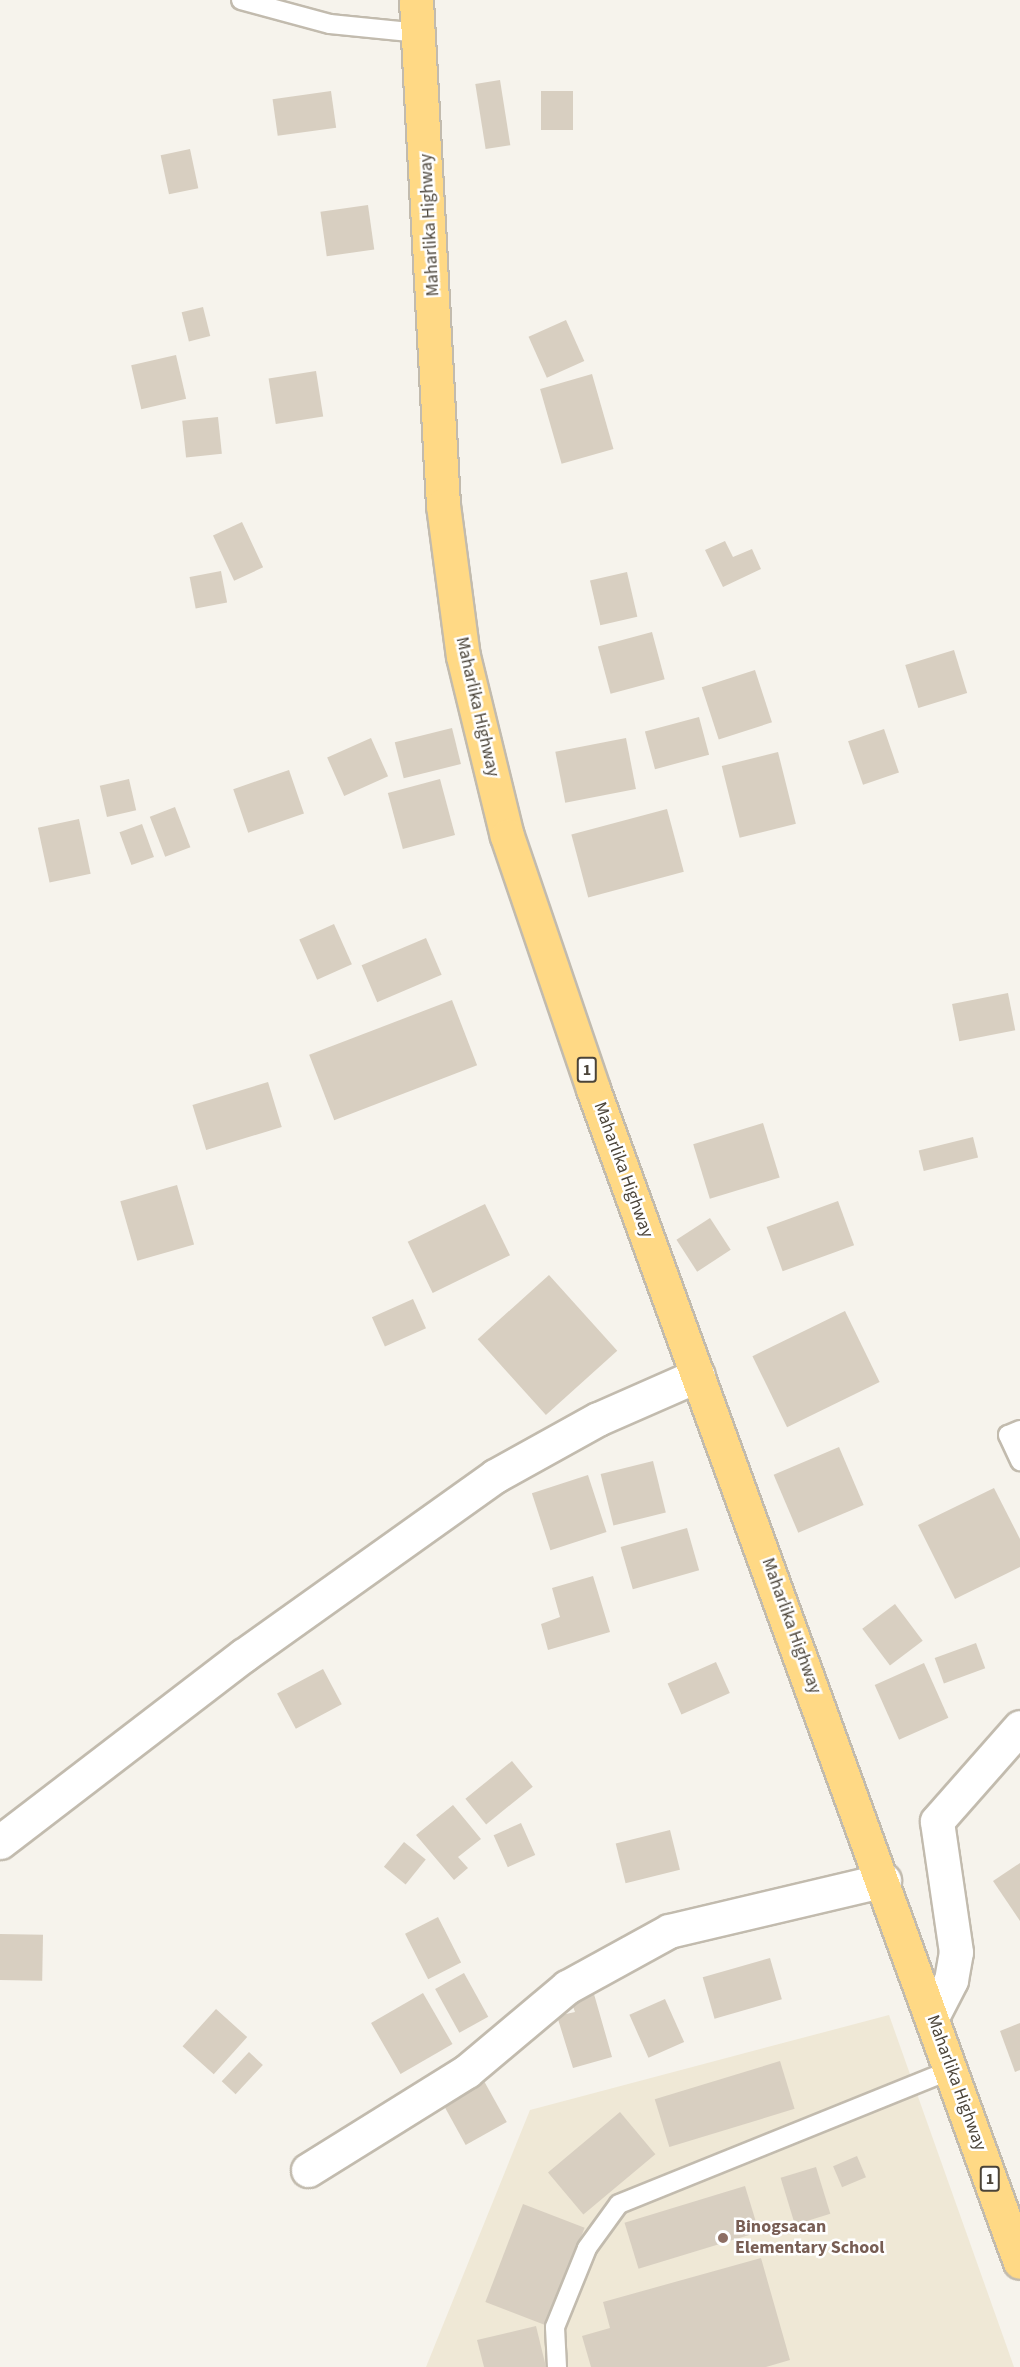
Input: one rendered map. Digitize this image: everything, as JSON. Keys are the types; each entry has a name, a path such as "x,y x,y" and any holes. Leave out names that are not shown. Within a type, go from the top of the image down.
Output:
{"highway":[{"name":"Maharlika Highway","path":"416,0 420,33 443,505 463,656 507,836 593,1089 884,1880 1020,2262"}],"street":[{"path":"0,1842 244,1655 495,1476 598,1419 698,1375"},
{"path":"932,2017 951,1980 956,1952 937,1821 1020,1727"},
{"path":"308,2170 466,2071 567,1987 669,1931 884,1880"}],"lane":[{"path":"241,0 330,24 420,33"},
{"path":"1020,1430 1008,1435 1020,1461"},
{"path":"557,2367 555,2327 587,2248 619,2204 951,2070"}],"shaded area":[{"name":"Binogsacan Elementary School","path":"889,2015 1014,2367 426,2367 530,2110"}],"building":[{"path":"500,80 510,145 486,149 475,84"},
{"path":"331,91 336,128 278,136 273,99"},
{"path":"541,91 573,91 573,130 541,130"},
{"path":"190,149 198,188 169,194 161,155"},
{"path":"368,205 374,250 327,256 320,212"},
{"path":"203,307 210,336 189,341 182,312"},
{"path":"566,320 584,361 547,378 529,337"},
{"path":"176,355 186,399 141,409 131,365"},
{"path":"316,371 323,416 276,424 269,379"},
{"path":"592,374 613,449 562,464 540,389"},
{"path":"218,417 222,454 186,458 182,421"},
{"path":"242,522 263,567 234,581 213,536"},
{"path":"725,541 733,557 752,549 761,569 723,587 705,550"},
{"path":"221,571 227,602 196,609 190,577"},
{"path":"627,572 637,617 600,625 590,581"},
{"path":"652,632 665,679 611,694 598,646"},
{"path":"954,650 967,693 918,708 905,665"},
{"path":"755,670 772,722 719,740 702,687"},
{"path":"699,717 709,755 655,769 645,731"},
{"path":"452,728 461,764 404,778 395,742"},
{"path":"884,729 899,772 863,785 848,741"},
{"path":"371,738 388,776 344,796 327,758"},
{"path":"626,738 636,789 565,803 555,752"},
{"path":"778,752 796,824 740,838 722,766"},
{"path":"289,770 304,813 248,833 233,789"},
{"path":"129,779 136,810 107,817 100,786"},
{"path":"440,779 455,835 403,849 388,793"},
{"path":"175,807 190,847 165,857 150,817"},
{"path":"667,809 684,872 588,897 571,835"},
{"path":"79,819 91,874 50,883 38,828"},
{"path":"142,824 154,857 131,865 119,832"},
{"path":"334,924 352,964 317,980 299,939"},
{"path":"426,938 442,975 377,1002 362,965"},
{"path":"1008,993 1015,1030 959,1041 952,1004"},
{"path":"452,1000 477,1065 334,1120 309,1055"},
{"path":"268,1082 282,1127 206,1150 192,1105"},
{"path":"763,1123 780,1178 710,1199 693,1144"},
{"path":"973,1137 978,1157 924,1171 919,1151"},
{"path":"177,1185 194,1245 137,1261 120,1201"},
{"path":"838,1201 854,1245 783,1271 767,1227"},
{"path":"485,1204 510,1255 433,1293 408,1242"},
{"path":"710,1218 731,1250 697,1272 676,1240"},
{"path":"549,1275 617,1351 546,1415 478,1339"},
{"path":"413,1299 426,1328 385,1347 372,1317"},
{"path":"845,1311 880,1382 787,1427 752,1356"},
{"path":"839,1447 864,1505 798,1533 774,1475"},
{"path":"653,1461 666,1512 613,1525 601,1474"},
{"path":"588,1475 607,1532 550,1550 532,1493"},
{"path":"994,1488 1020,1539 1020,1567 955,1599 918,1525"},
{"path":"687,1528 699,1570 633,1589 621,1547"},
{"path":"593,1576 610,1632 548,1650 541,1624 560,1617 552,1588"},
{"path":"895,1604 923,1641 890,1665 862,1629"},
{"path":"976,1643 985,1668 944,1683 935,1658"},
{"path":"716,1662 730,1693 681,1715 668,1684"},
{"path":"924,1663 948,1718 899,1740 875,1685"},
{"path":"323,1669 342,1704 296,1729 277,1693"},
{"path":"512,1761 533,1787 486,1824 465,1799"},
{"path":"453,1805 481,1839 458,1857 468,1868 454,1880 416,1835"},
{"path":"521,1823 535,1855 508,1867 494,1835"},
{"path":"670,1830 680,1870 626,1883 616,1844"},
{"path":"404,1842 426,1860 406,1884 384,1867"},
{"path":"1020,1863 1020,1921 993,1881"},
{"path":"438,1917 461,1962 428,1979 405,1934"},
{"path":"0,1934 43,1935 42,1981 0,1980"},
{"path":"770,1958 782,1999 715,2019 703,1977"},
{"path":"464,1973 488,2017 459,2033 435,1989"},
{"path":"423,1993 452,2044 401,2074 371,2023"},
{"path":"594,1994 612,2057 573,2068 557,2016 575,2012 571,2001"},
{"path":"665,1999 684,2042 648,2058 629,2015"},
{"path":"216,2009 247,2037 214,2074 183,2046"},
{"path":"1020,2023 1020,2070 1015,2072 1000,2031"},
{"path":"249,2052 263,2065 236,2094 222,2081"},
{"path":"780,2061 795,2109 669,2147 655,2099"},
{"path":"484,2081 507,2122 466,2145 443,2104"},
{"path":"620,2112 655,2154 583,2215 548,2172"},
{"path":"857,2156 866,2177 842,2187 833,2166"},
{"path":"816,2167 830,2214 795,2225 781,2178"},
{"path":"745,2186 759,2232 639,2269 625,2223"},
{"path":"523,2204 585,2228 547,2326 485,2302"},
{"path":"761,2258 790,2360 766,2367 591,2367 582,2336 610,2328 603,2302"},
{"path":"536,2326 546,2367 484,2367 477,2340"}],"place":[{"name":"Binogsacan Elementary School","path":"723,2238"}]}
